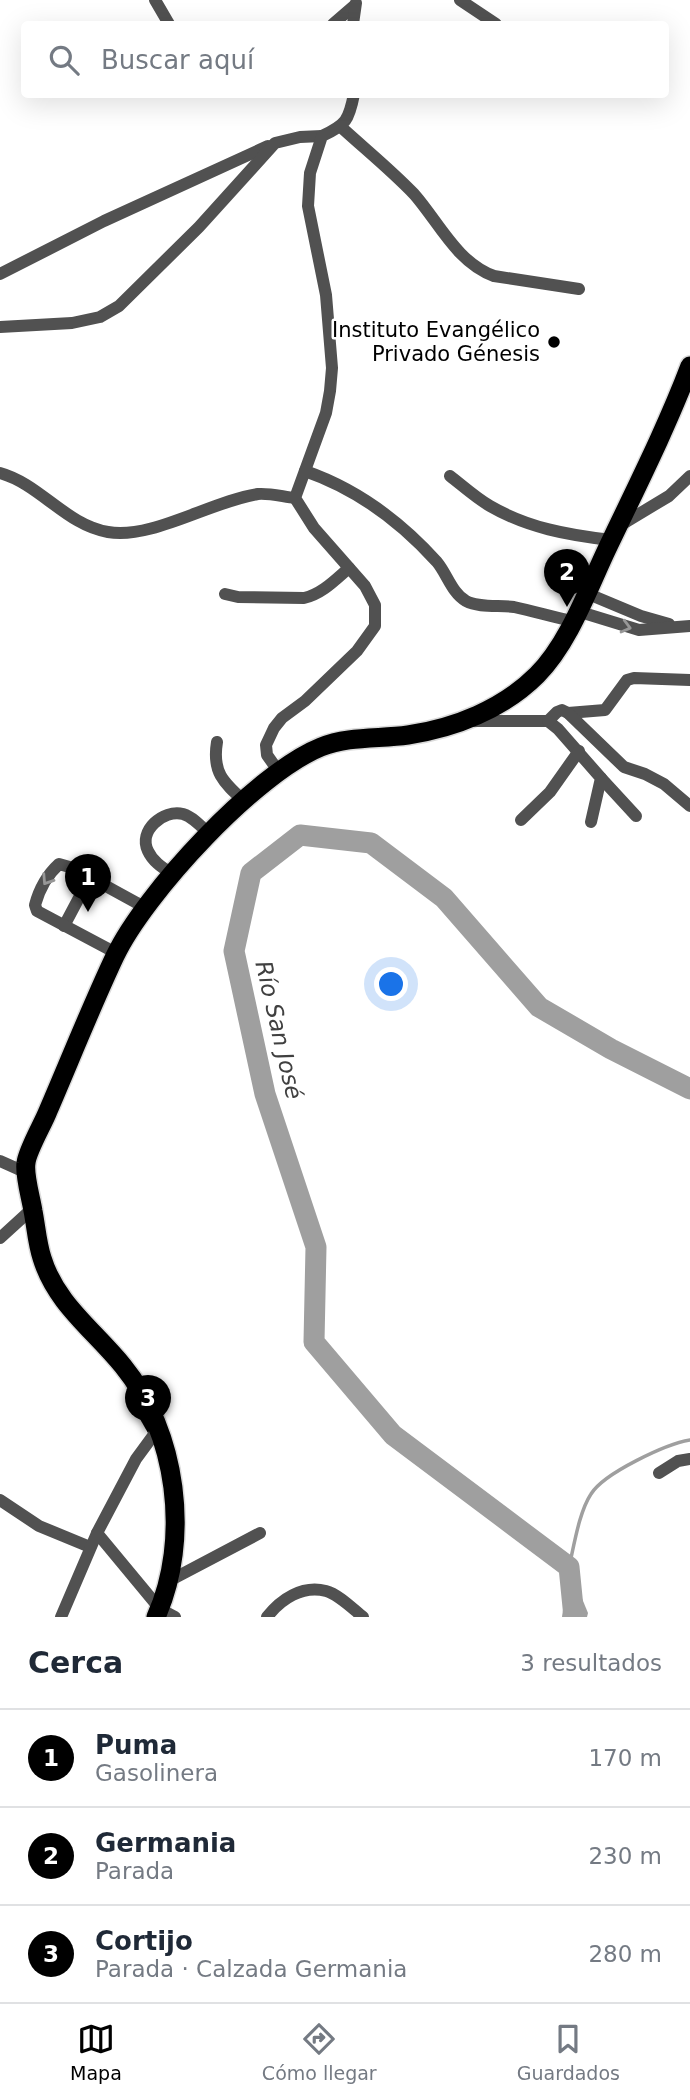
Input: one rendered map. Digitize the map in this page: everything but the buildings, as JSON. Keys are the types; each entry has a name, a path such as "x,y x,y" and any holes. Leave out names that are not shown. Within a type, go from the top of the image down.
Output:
{"highway":[{"path":"164,1614 175,1542 171,1485 158,1429 145,1396 123,1366 75,1316 58,1293 40,1254 26,1163 117,953 172,874 209,834 278,772 321,747 344,741 409,735 469,720 515,693 537,675 561,644 668,424 690,366"}],"street":[{"path":"155,0 167,21"},
{"path":"460,0 492,21"},
{"path":"336,21 356,2"},
{"path":"354,21 356,2"},
{"path":"0,274 104,221 275,144 300,137 322,136 341,127 351,112 353,98"},
{"path":"341,127 414,195 443,232 482,271 579,289"},
{"path":"295,498 326,413 332,368 324,274 308,206 310,173 322,136"},
{"path":"0,327 72,323 100,317 119,306 199,227 275,144"},
{"path":"305,471 362,497 390,517 440,565 465,600 474,604 578,608 647,618 676,626"},
{"path":"0,473 31,488 73,518 109,533 157,526 231,500 261,494 295,498"},
{"path":"450,476 488,505 530,526 570,536 615,533 669,496 690,476"},
{"path":"278,772 267,755 266,745 274,728 357,652 375,626 375,605 365,586 314,528 295,498"},
{"path":"225,594 238,597 314,596 349,568"},
{"path":"578,608 639,630 690,626"},
{"path":"568,713 605,710 627,680 634,678 690,680"},
{"path":"548,721 557,712 562,710 568,713 624,767 645,774 664,785 690,806"},
{"path":"469,720 548,721 579,751 636,816"},
{"path":"217,742 215,757 221,779 244,801"},
{"path":"521,820 550,792 579,751"},
{"path":"591,822 601,778"},
{"path":"172,874 157,863 147,849 149,827 174,813 186,815 209,834"},
{"path":"117,953 37,911 34,905 38,893 51,872 60,864 73,868 146,908"},
{"path":"64,926 90,877"},
{"path":"0,1161 27,1173"},
{"path":"1,1235 33,1208"},
{"path":"61,1617 97,1533 136,1459 158,1429"},
{"path":"659,1473 678,1461 690,1460"},
{"path":"0,1500 39,1526 90,1547"},
{"path":"97,1533 164,1614"},
{"path":"167,1582 260,1533"},
{"path":"267,1617 277,1604 307,1590 328,1591 363,1617"}],"shaded area":[{"path":"569,1567 588,1613 587,1617 562,1617"}],"waterway":[{"name":"Río San José","path":"574,1617 569,1567 393,1435 314,1342 316,1247 265,1094 234,951 251,873 300,835 371,843 444,898 539,1007 611,1049 690,1089"},
{"path":"569,1567 583,1510 598,1486 636,1461 666,1447 690,1440"}],"place":[{"name":"Instituto Evangélico Privado Génesis","path":"554,342"},
{"name":"Germania","path":"567,607"},
{"name":"Puma","path":"88,912"},
{"name":"Cortijo","path":"148,1433"}]}
